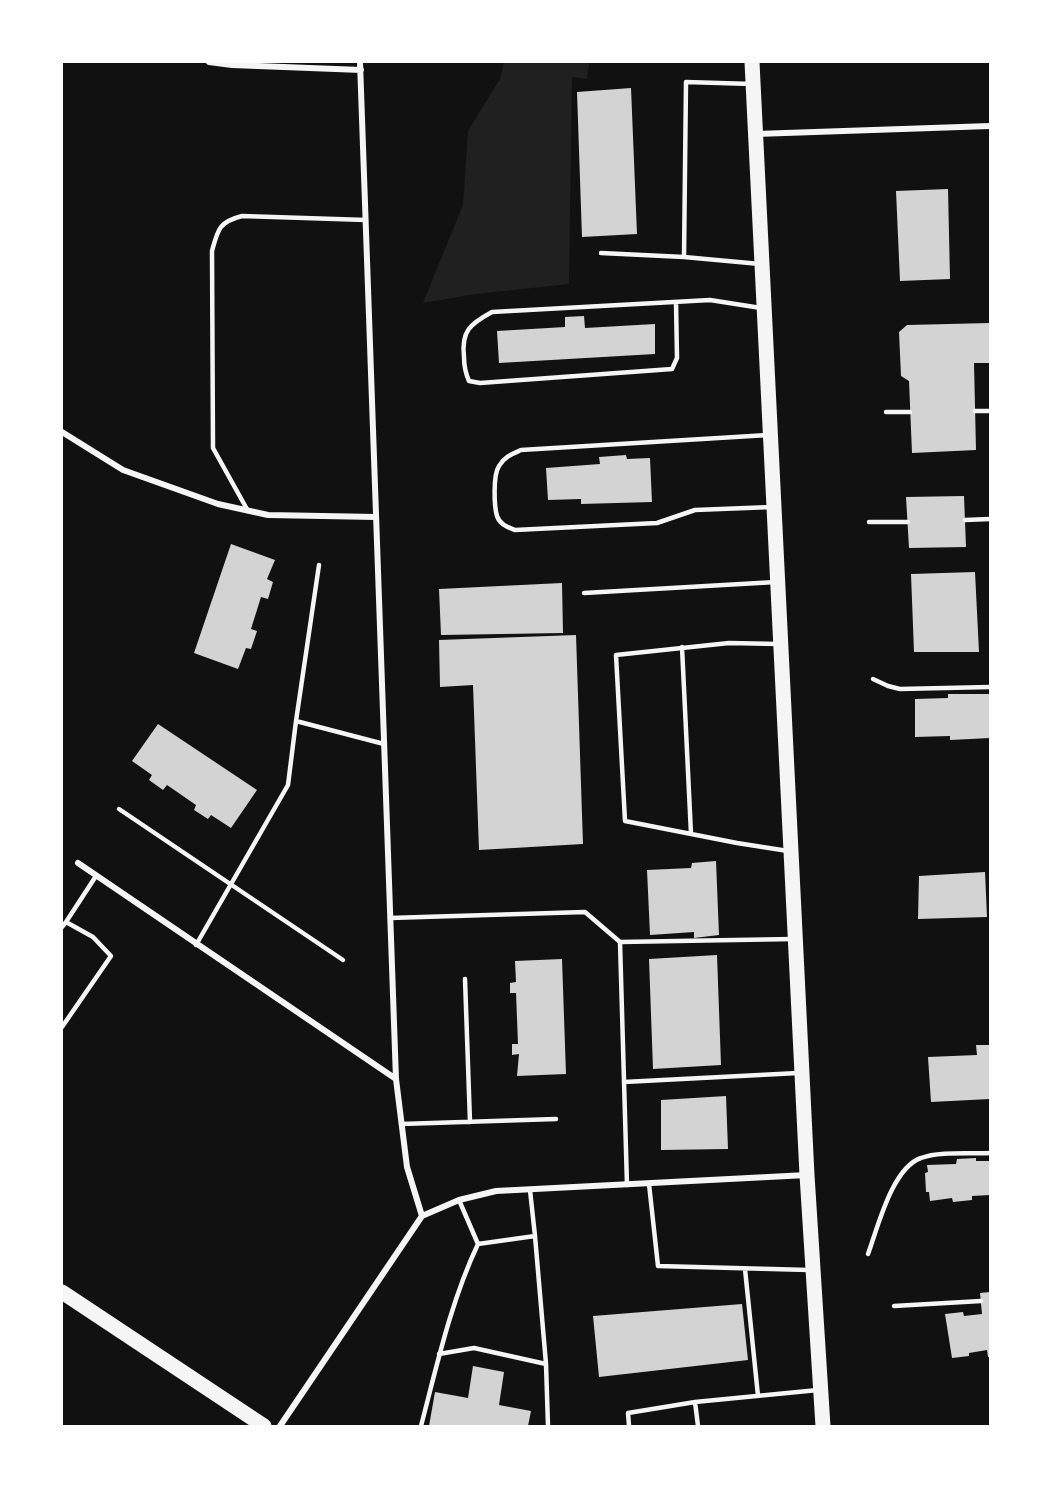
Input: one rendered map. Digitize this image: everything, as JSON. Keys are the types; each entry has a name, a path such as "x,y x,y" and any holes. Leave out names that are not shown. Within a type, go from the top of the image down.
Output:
{"main road":[{"path":"752,62 807,1175 824,1426"},
{"path":"62,1292 264,1426"}],"street":[{"path":"210,62 232,65 361,70"},
{"path":"360,62 396,1079 407,1167 422,1216"},
{"path":"755,134 990,126"},
{"path":"62,432 123,470 218,504 268,515 376,517"},
{"path":"78,863 396,1079"},
{"path":"280,1426 422,1216 459,1200 495,1191 807,1175"}],"lane":[{"path":"684,257 686,82 753,84"},
{"path":"248,511 213,448 212,251 219,230 226,220 242,216 366,220"},
{"path":"601,253 762,264"},
{"path":"676,302 677,358 672,369 480,383 469,381 465,371 462,342 467,330 492,312 710,300 764,308"},
{"path":"975,411 990,411"},
{"path":"886,412 910,412"},
{"path":"770,435 522,450 507,456 494,475 497,517 505,526 515,530 657,523 695,510 774,507"},
{"path":"965,520 990,519"},
{"path":"869,522 908,522"},
{"path":"196,945 288,785 319,565"},
{"path":"584,593 778,582"},
{"path":"781,644 729,643 616,655 625,821 791,851"},
{"path":"682,647 691,834"},
{"path":"873,679 900,689 990,687"},
{"path":"296,722 384,744"},
{"path":"119,809 343,960"},
{"path":"62,927 96,876"},
{"path":"390,918 585,912 620,942 796,939"},
{"path":"62,1027 111,956 93,938 66,922"},
{"path":"620,942 627,1185"},
{"path":"465,979 470,1122"},
{"path":"624,1082 802,1073"},
{"path":"401,1124 556,1119"},
{"path":"868,1254 893,1188 900,1174 907,1167 920,1158 990,1153"},
{"path":"649,1184 658,1266 813,1270"},
{"path":"530,1190 546,1364 548,1426"},
{"path":"421,1426 440,1354 468,1264 478,1244 459,1200"},
{"path":"478,1244 535,1236"},
{"path":"745,1269 758,1396"},
{"path":"894,1306 981,1300"},
{"path":"440,1354 474,1348 546,1364"},
{"path":"629,1426 628,1413 695,1402 821,1390"},
{"path":"695,1402 698,1426"}],"shaded area":[{"path":"504,62 589,62 587,79 572,77 569,284 475,294 423,303 463,205 468,131 500,79"}],"building":[{"path":"631,88 637,234 582,237 577,92"},
{"path":"948,189 950,279 900,281 896,191"},
{"path":"584,316 585,328 655,324 655,354 499,363 497,331 565,327 565,317"},
{"path":"990,323 990,363 974,363 976,450 912,453 909,381 901,376 899,332 907,325"},
{"path":"626,455 627,459 650,458 652,502 581,504 581,499 548,500 546,468 600,464 599,457"},
{"path":"964,496 966,547 909,548 906,497"},
{"path":"231,544 275,560 267,579 273,582 268,599 261,597 251,629 257,631 251,649 246,648 238,669 194,653"},
{"path":"975,572 979,652 914,652 911,574"},
{"path":"562,583 563,633 441,635 439,589"},
{"path":"576,635 583,844 479,850 473,685 440,687 439,640"},
{"path":"948,694 990,694 990,738 950,740 950,736 915,737 915,699 948,698"},
{"path":"158,724 257,790 231,828 211,815 208,819 194,810 196,805 167,785 163,790 149,780 152,775 132,761"},
{"path":"716,861 719,935 694,938 694,932 650,935 647,870 691,868 692,863"},
{"path":"985,872 987,917 918,919 919,876"},
{"path":"717,955 721,1065 653,1069 649,959"},
{"path":"562,959 566,1074 517,1076 519,1054 512,1055 512,1044 518,1044 516,993 510,993 510,983 516,982 515,961"},
{"path":"976,1045 990,1045 990,1099 931,1102 928,1057 977,1055"},
{"path":"726,1096 728,1149 661,1150 661,1100"},
{"path":"976,1158 976,1161 990,1161 990,1195 972,1196 972,1200 953,1202 952,1198 930,1201 929,1192 926,1192 927,1165 956,1164 957,1159"},
{"path":"990,1292 990,1357 988,1357 987,1350 969,1353 969,1356 952,1358 945,1314 963,1312 964,1316 982,1314 980,1293"},
{"path":"742,1304 748,1360 599,1377 593,1316"},
{"path":"473,1366 504,1372 499,1405 531,1411 528,1426 429,1426 435,1392 468,1398"}]}
